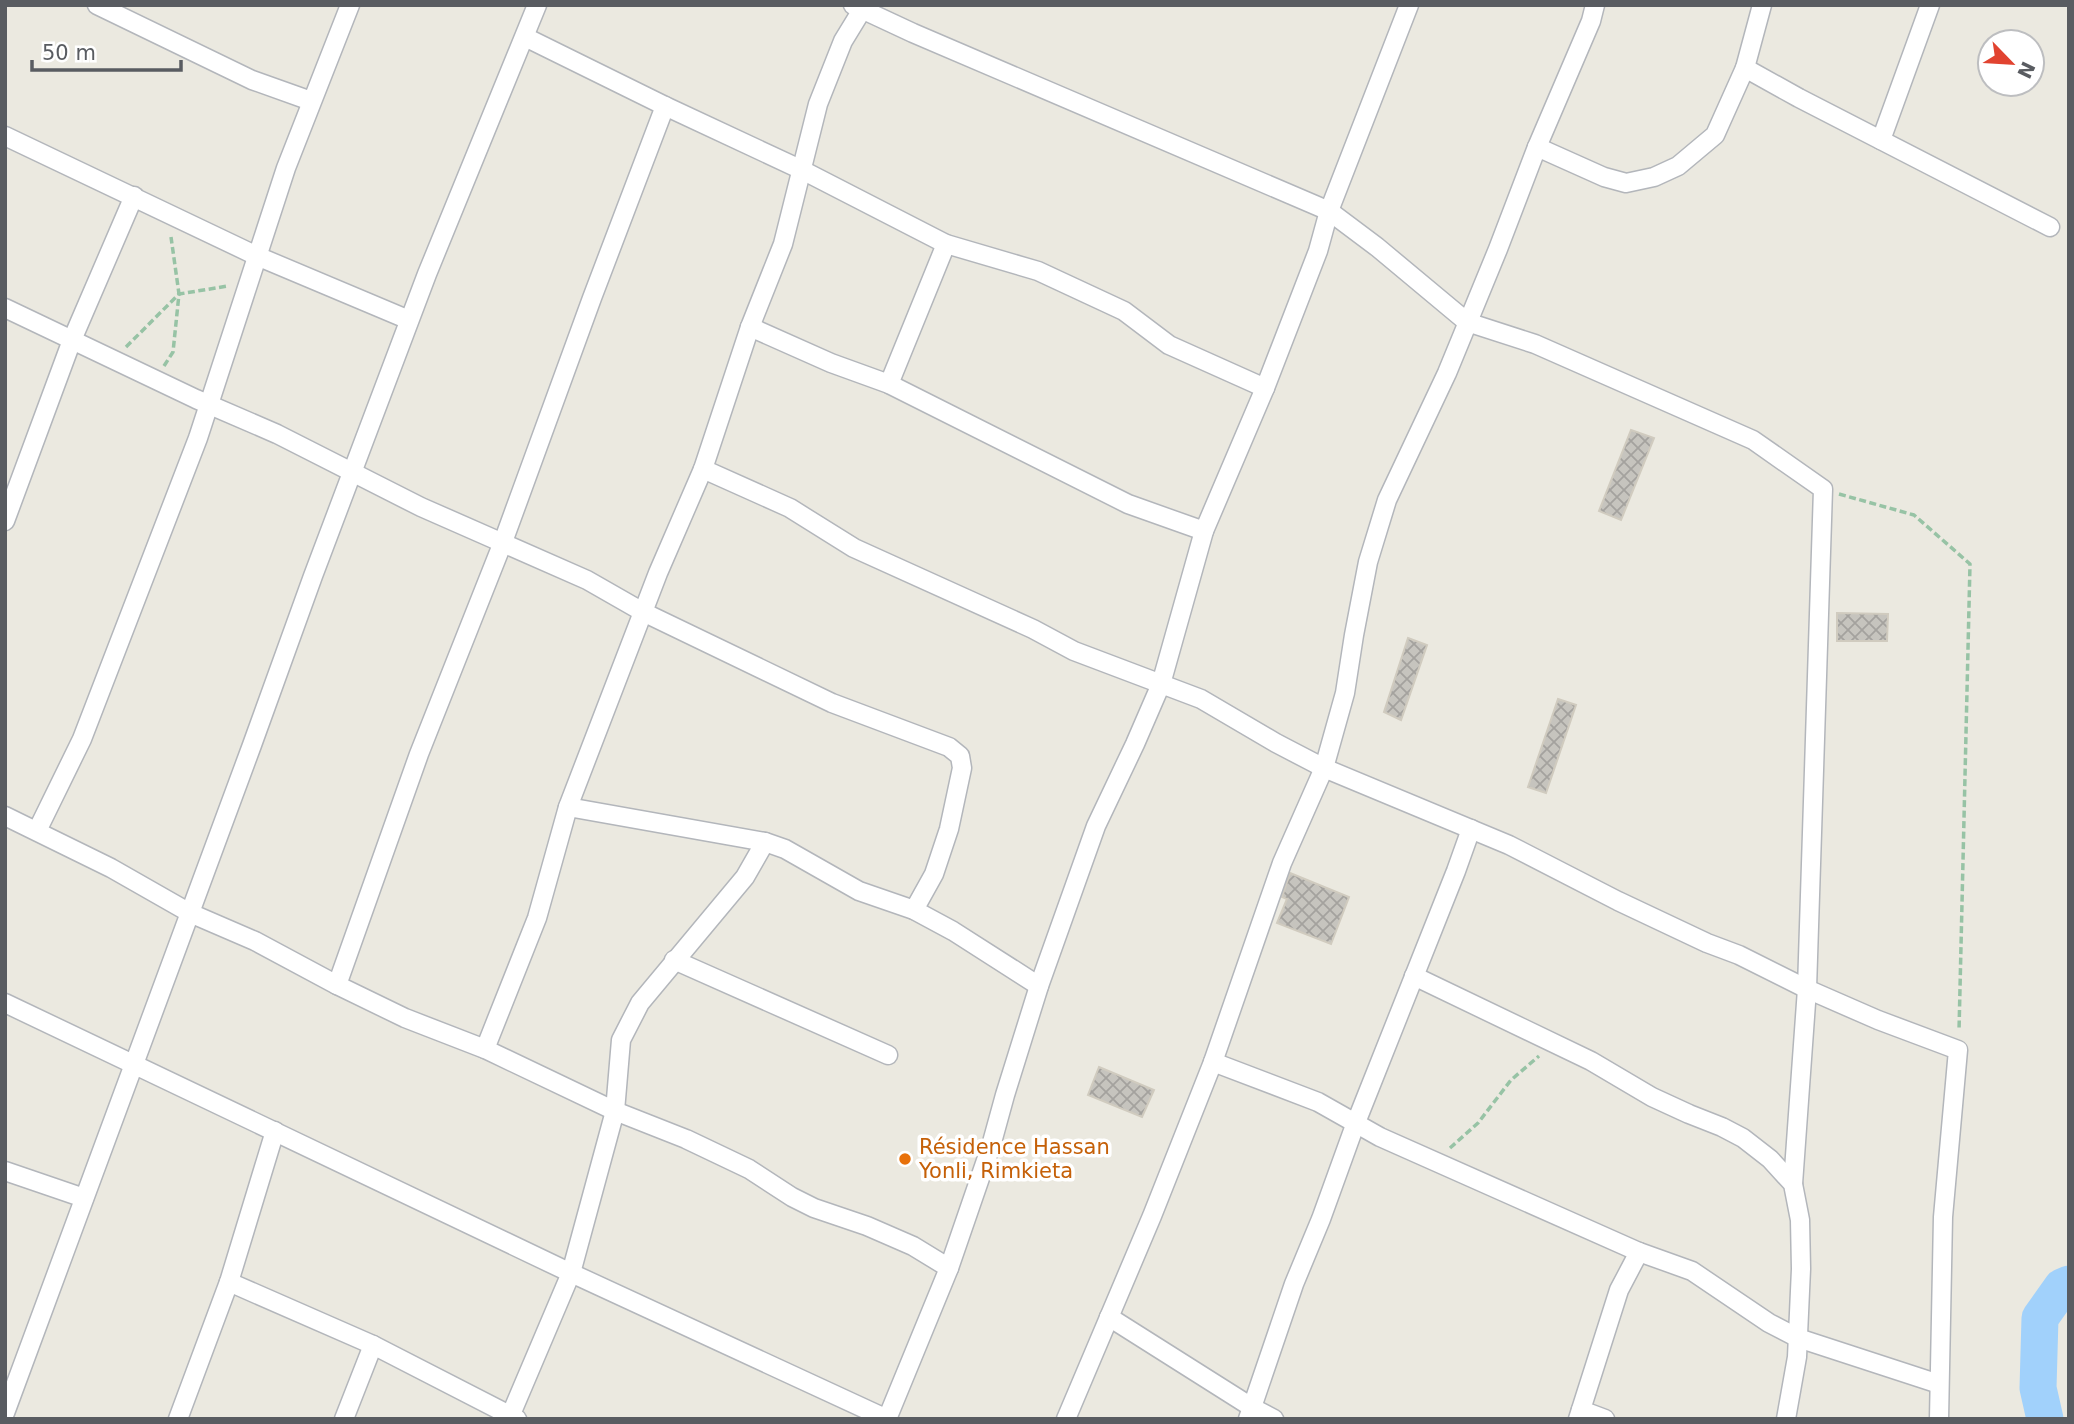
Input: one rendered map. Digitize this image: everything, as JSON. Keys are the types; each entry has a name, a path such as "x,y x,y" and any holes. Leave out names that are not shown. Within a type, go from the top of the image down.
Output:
{"street":[{"path":"97,5 252,80 311,101"},
{"path":"37,831 82,739 198,438 311,101 350,5"},
{"path":"5,1413 427,274 537,5"},
{"path":"5,1003 571,1273 887,1419 949,1268 991,1146 1004,1095 1039,986 1096,826 1161,684 1204,531 1265,387 1318,251 1329,211 1409,5"},
{"path":"1066,1419 1152,1216 1213,1062 1283,863 1324,768 1345,694 1353,635 1368,562 1387,500 1447,373 1537,146 1591,21 1595,5"},
{"path":"1537,146 1604,177 1626,183 1654,177 1678,166 1715,135 1745,68 1762,5"},
{"path":"1881,140 1930,5"},
{"path":"485,1049 537,918 568,807 643,612 702,470 750,327 783,244 818,104 860,7 913,33 1329,211 1377,247 1466,322 1535,344 1753,440 1823,489 1807,989 1793,1184 1800,1220 1801,1269 1798,1338 1786,1419"},
{"path":"525,37 802,170 946,244 1038,271 1124,310 1169,345 1265,387"},
{"path":"1745,68 2050,227"},
{"path":"337,985 419,754 503,542 665,106"},
{"path":"5,136 257,256 410,320"},
{"path":"5,521 72,340 134,196"},
{"path":"889,384 946,244"},
{"path":"5,307 277,435 421,507 587,580 643,612 832,703 949,747 960,756 962,768 949,829 934,874 914,910"},
{"path":"750,327 831,363 889,384 1128,504 1204,531"},
{"path":"702,470 790,508 854,548 1032,629 1074,651 1202,699 1324,768 1509,845 1618,901 1739,955 1807,989 1878,1020 1958,1050 1943,1217 1939,1419"},
{"path":"568,807 765,842 785,849 859,891 914,910 953,931 1039,986"},
{"path":"5,816 111,868 190,913 255,941 405,1018 485,1049 615,1111 686,1139 750,1169 792,1197 913,1246 949,1268"},
{"path":"1251,1414 1294,1284 1471,829"},
{"path":"229,1282 373,1345 512,1418 571,1273 615,1111 621,1040 640,1003 745,877 765,842"},
{"path":"674,960 888,1055"},
{"path":"1414,976 1556,1043 1652,1097 1743,1138 1770,1159 1793,1184"},
{"path":"1213,1062 1318,1102 1355,1125 1639,1252 1692,1271 1798,1338 1939,1384"},
{"path":"178,1419 229,1282 275,1131"},
{"path":"5,1171 85,1198"},
{"path":"1605,1419 1580,1414 1619,1290 1639,1252"},
{"path":"1109,1317 1251,1414 1274,1419"},
{"path":"344,1419 373,1345"}],"path":[{"path":"156,379 173,352 179,293 166,212"},
{"path":"115,359 179,293 248,283"},
{"path":"1823,489 1914,515 1970,564 1958,1050"},
{"path":"1435,1160 1478,1123 1511,1080 1556,1043"}],"building":[{"path":"1631,430 1654,438 1621,520 1599,511"},
{"path":"1837,613 1888,614 1887,641 1837,641"},
{"path":"1408,638 1427,645 1401,720 1384,712"},
{"path":"1558,699 1576,705 1546,793 1528,787"},
{"path":"1290,873 1349,897 1331,944 1277,923 1287,899 1282,897"},
{"path":"1099,1067 1154,1090 1142,1117 1088,1095"}],"waterway":[{"path":"2045,1419 2038,1388 2040,1318 2062,1287 2069,1284"}],"place":[{"name":"Résidence Hassan Yonli, Rimkieta","path":"905,1159"}]}
